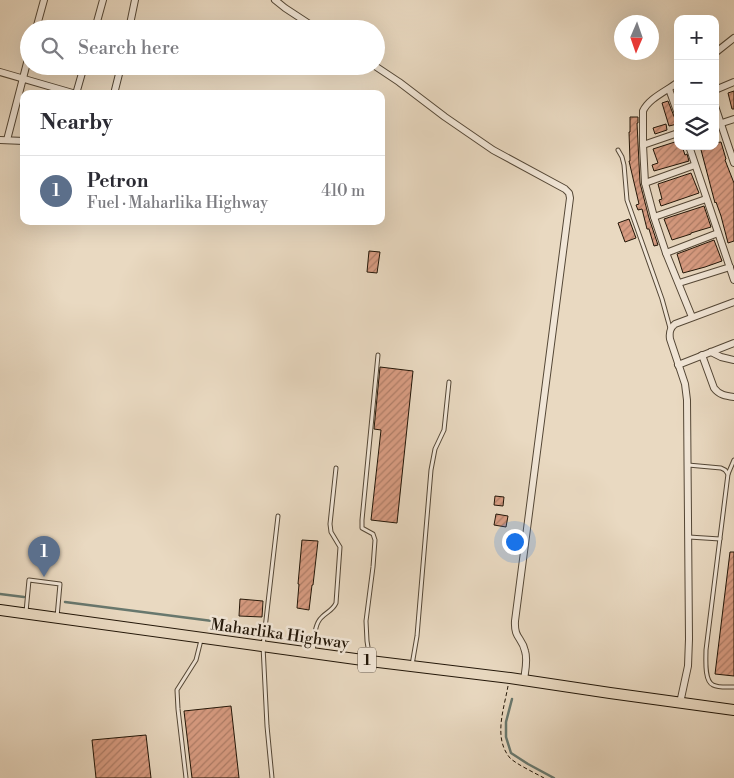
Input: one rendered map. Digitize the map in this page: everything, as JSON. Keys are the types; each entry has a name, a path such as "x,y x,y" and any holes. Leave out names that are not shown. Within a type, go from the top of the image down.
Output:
{"main road":[{"name":"Maharlika Highway","path":"0,610 734,710"}],"street":[{"path":"38,20 44,0"},
{"path":"97,20 103,0"},
{"path":"131,20 135,0"},
{"path":"275,0 303,20"},
{"path":"719,50 734,38"},
{"path":"724,46 734,43"},
{"path":"0,72 62,90"},
{"path":"385,73 493,150 565,190 570,198 516,621 516,633 526,654 524,680"},
{"path":"20,141 3,140 23,75"},
{"path":"77,90 81,75"},
{"path":"115,90 118,75"},
{"path":"719,88 734,82"},
{"path":"674,85 652,100 645,107 642,115 645,182 666,253 692,317"},
{"path":"669,89 675,105"},
{"path":"719,116 733,159"},
{"path":"722,123 734,119"},
{"path":"643,145 674,134"},
{"path":"690,150 734,280"},
{"path":"645,182 695,165"},
{"path":"654,217 706,199"},
{"path":"666,253 718,233"},
{"path":"679,283 730,267"},
{"path":"680,703 688,666 689,639 687,400 685,384 670,339 670,329 674,324 734,302"},
{"path":"678,365 734,343"},
{"path":"711,352 734,360"},
{"path":"702,355 717,392 734,397"}],"lane":[{"path":"618,150 624,165 627,200 662,299 670,329"},
{"path":"370,661 366,621 375,540 373,534 362,528 362,520 378,355"},
{"path":"412,665 417,636 432,470 435,449 444,430 449,382"},
{"path":"734,460 728,474 706,650 709,682 712,685 734,687"},
{"path":"688,465 721,468 728,474"},
{"path":"313,653 317,623 334,608 336,603 340,547 331,532 330,524 336,468"},
{"path":"272,778 263,646 278,516"},
{"path":"688,536 720,539"},
{"path":"26,613 29,580 60,584 57,618"},
{"path":"186,778 177,690 196,660 202,638"}],"path":[{"path":"510,678 500,736 511,759 544,778"}],"building":[{"path":"734,91 734,109 732,109 728,93"},
{"path":"668,101 674,116 674,125 669,126 662,103"},
{"path":"630,117 638,117 640,183 658,245 654,246 642,209 638,210 636,205 639,204 629,161"},
{"path":"666,124 667,130 655,134 653,128"},
{"path":"674,142 674,150 683,150 689,161 654,171 652,165 658,163 653,149"},
{"path":"719,142 721,142 725,160 734,183 734,241 728,243 701,150 719,150"},
{"path":"691,173 699,193 661,206 659,200 662,199 658,184"},
{"path":"704,206 711,227 672,240 664,219"},
{"path":"629,219 636,238 625,242 618,223"},
{"path":"714,240 722,261 683,273 677,254"},
{"path":"369,251 380,252 377,273 367,272"},
{"path":"380,367 413,371 397,523 371,520 381,430 374,429"},
{"path":"495,496 504,497 503,506 494,505"},
{"path":"496,514 508,516 506,527 494,525"},
{"path":"302,540 318,541 309,610 297,608"},
{"path":"730,552 734,552 734,676 715,674"},
{"path":"240,599 263,601 262,617 239,616"},
{"path":"231,706 239,778 192,778 184,711"},
{"path":"146,735 151,778 96,778 92,740"}],"waterway":[{"path":"0,594 24,597"},
{"path":"65,602 220,622"},
{"path":"512,699 506,722 506,737 511,753 554,778"}],"place":[{"name":"Petron","path":"44,577"}]}
